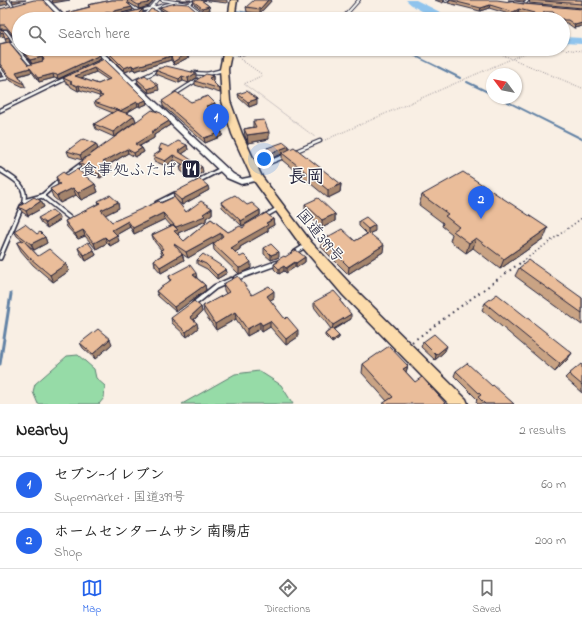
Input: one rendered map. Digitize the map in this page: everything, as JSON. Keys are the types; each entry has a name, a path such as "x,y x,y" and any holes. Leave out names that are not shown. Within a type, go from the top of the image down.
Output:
{"highway":[{"path":"233,12 234,0"},
{"name":"国道399号","path":"229,56 224,69 226,101 255,174 307,245 348,291 460,404"}],"street":[{"path":"46,0 58,12"},
{"path":"524,5 529,5"},
{"path":"0,46 12,43"},
{"path":"100,62 107,57 155,110 235,180 241,182 255,174"},
{"path":"0,111 78,73"}],"lane":[{"path":"8,0 13,6"},
{"path":"146,12 158,0"},
{"path":"162,0 189,4 200,12"},
{"path":"189,4 196,0"},
{"path":"348,12 359,0"},
{"path":"515,4 524,5 528,0"},
{"path":"136,12 177,2"},
{"path":"130,5 139,11"},
{"path":"150,8 156,9 160,12"},
{"path":"0,31 6,31 12,38"},
{"path":"24,56 31,67 37,65"},
{"path":"131,83 163,68"},
{"path":"0,69 7,78 0,79"},
{"path":"175,94 208,74 224,69"},
{"path":"190,73 208,74"},
{"path":"293,152 320,141"},
{"path":"255,174 286,155"},
{"path":"24,201 42,196 88,160"},
{"path":"194,184 222,168"},
{"path":"0,170 21,184 25,196 0,258"},
{"path":"152,206 180,191"},
{"path":"42,196 71,219"},
{"path":"258,220 279,208"},
{"path":"291,255 307,245"},
{"path":"188,308 222,283 262,270 282,260"}],"path":[{"path":"570,49 582,50"},
{"path":"234,56 263,76 244,84 320,141 519,56"},
{"path":"505,56 582,88"},
{"path":"404,348 582,218"}],"green space":[{"path":"78,355 94,369 96,378 105,386 104,398 99,404 38,404 33,392 35,384 67,356"},
{"path":"259,371 281,385 293,404 182,404 235,374"}],"building":[{"path":"34,0 43,0 54,12 12,12 12,34 5,25 0,25 0,9"},
{"path":"112,0 128,0 127,3 132,7 110,12 70,12 90,7 88,5"},
{"path":"130,0 151,0 148,3 138,5"},
{"path":"201,0 209,6 202,8 193,1"},
{"path":"254,0 268,0 260,9 246,7"},
{"path":"449,0 497,0 582,9 582,23 575,25 570,21 570,12 530,12 519,9 513,12 490,5 481,8"},
{"path":"531,0 582,0 582,4"},
{"path":"176,3 188,4 196,11 168,12 160,7"},
{"path":"143,9 140,12 131,12"},
{"path":"151,9 158,12 148,12"},
{"path":"0,30 3,30 9,37 5,38 3,32 0,33"},
{"path":"9,42 12,46 12,56 21,56 28,65 43,61 44,59 42,57 30,60 27,56 98,56 57,75 53,74 38,78 30,68 16,72 24,84 10,77 0,64 0,44"},
{"path":"112,56 171,56 134,67 132,65 124,68"},
{"path":"171,56 183,56 173,62"},
{"path":"104,59 146,100 139,103 137,102 120,111 94,102 103,96 79,85 77,86 70,83 72,82 63,78","holes":["94,68 110,79 98,84 75,76"]},
{"path":"166,66 196,73 188,78 182,76 179,79 155,70"},
{"path":"206,74 213,76 209,78 220,89 195,81"},
{"path":"145,75 158,85 148,89 137,79"},
{"path":"247,91 257,99 248,102 238,94"},
{"path":"176,92 191,102 208,96 215,103 206,106 220,121 213,124 222,132 204,138 162,101"},
{"path":"117,110 134,116 113,132 94,124"},
{"path":"152,110 161,113 169,121 135,144 142,148 134,153 127,149 103,162 110,166 99,174 79,163"},
{"path":"264,120 269,132 247,135 244,129 256,127 253,121"},
{"path":"83,139 96,144 80,155 67,151"},
{"path":"178,141 187,145 178,151 202,167 191,173 180,166 187,162 173,155 165,161 153,156 162,150 159,149 161,144 169,147"},
{"path":"284,142 289,146 271,153 267,148"},
{"path":"294,147 341,184 328,190 282,153"},
{"path":"77,169 95,184 78,193 73,188 57,196 50,189 60,184 57,182 59,181 56,177 63,172 67,175"},
{"path":"463,172 548,228 504,259 476,238 469,243 453,231 459,227 445,216 448,214 422,195"},
{"path":"200,179 208,186 181,200 173,193"},
{"path":"110,195 118,202 101,210 112,222 159,201 161,203 174,197 186,212 201,201 212,208 203,214 205,216 176,227 163,213 133,228 128,221 112,230 117,235 108,240 105,237 94,243 83,230 75,234 65,221 100,203 98,201"},
{"path":"235,195 247,205 252,203 260,210 241,221 221,202"},
{"path":"34,197 41,201 26,211 19,207 20,206"},
{"path":"318,198 335,214 322,220 305,204"},
{"path":"52,210 58,215 45,223 38,218"},
{"path":"266,213 273,219 266,223 268,225 238,242 239,243 231,248 240,257 244,255 251,262 243,267 239,268 213,244 223,236 221,233 186,252 174,244 182,254 160,267 154,260 164,254 160,250 163,249 152,235 173,225 178,230 174,231 184,241 211,219 228,232 240,226 243,228 245,225"},
{"path":"366,217 375,225 368,229 359,221"},
{"path":"25,224 37,234 40,232 45,237 31,244 14,231"},
{"path":"342,229 355,241 369,233 384,245 349,267 322,240"},
{"path":"23,240 38,256 49,249 66,264 50,275 30,258 17,243"},
{"path":"88,242 94,250 84,255 78,248"},
{"path":"271,244 279,252 271,255 264,248"},
{"path":"296,250 305,257 286,268 284,266 279,269 274,264 278,262 277,260"},
{"path":"203,254 226,269 217,275 206,264 197,260"},
{"path":"529,260 582,298 582,313 519,268"},
{"path":"190,265 196,273 193,275 205,285 174,307 156,291 171,280 169,276"},
{"path":"238,276 252,295 269,286 274,291 267,296 285,319 287,317 298,330 286,339 270,321 262,325 260,322 247,329 235,312 215,324 203,306 229,292 223,284"},
{"path":"334,291 351,314 333,325 314,302"},
{"path":"497,294 572,353 560,364 485,303"},
{"path":"194,301 201,307 190,317 197,323 186,332 171,318"},
{"path":"98,329 110,339 93,354 80,343"},
{"path":"332,329 339,336 332,341 325,334"},
{"path":"434,334 447,346 436,355 423,342"},
{"path":"389,346 408,366 403,369 415,382 422,377 446,404 382,404 393,397 363,364"},
{"path":"467,363 514,404 485,404 478,397 481,395 456,371"},
{"path":"581,364 582,365 582,385 569,374"}],"waterway":[{"path":"410,0 431,12"},
{"path":"237,11 245,12"},
{"path":"570,40 582,41"},
{"path":"415,56 440,68"},
{"path":"440,68 460,78"},
{"path":"467,82 486,91"},
{"path":"512,104 582,139"},
{"path":"0,364 11,294"}],"place":[{"name":"セブン-イレブン","path":"216,137"},
{"name":"食事処ふたば","path":"191,169"},
{"name":"ホームセンタームサシ 南陽店","path":"481,219"}],"district":[{"name":"長岡","path":"306,176"}]}
